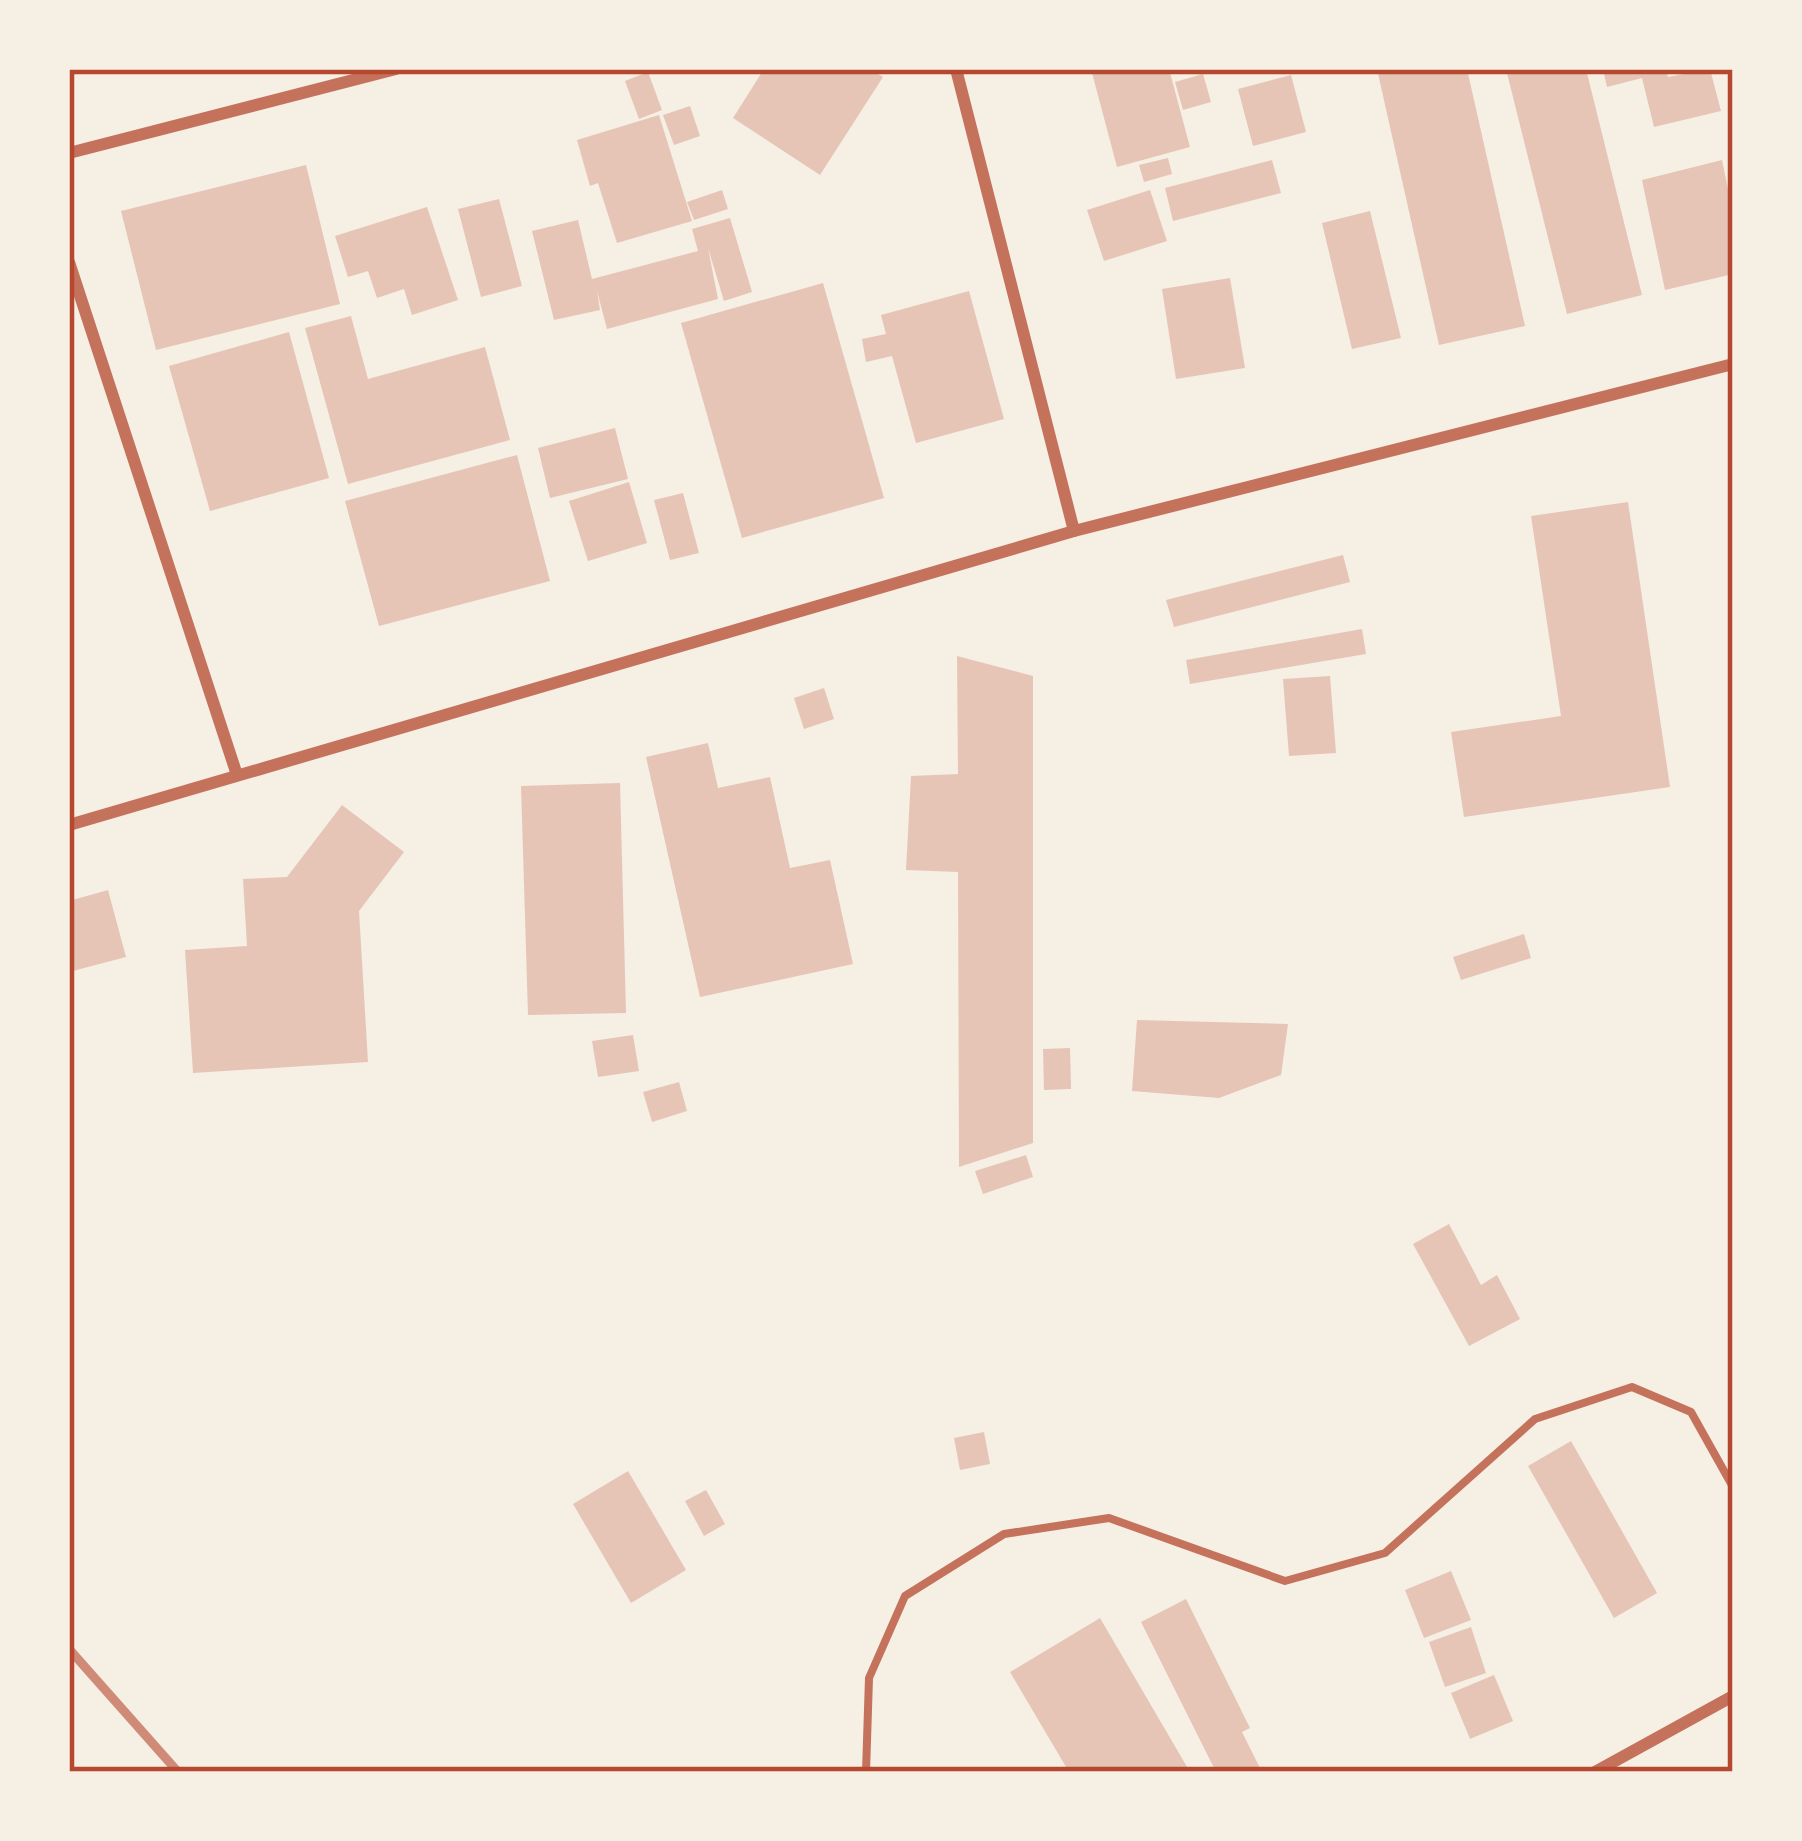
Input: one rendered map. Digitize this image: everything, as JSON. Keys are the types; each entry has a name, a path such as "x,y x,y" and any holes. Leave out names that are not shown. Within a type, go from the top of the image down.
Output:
{"street":[{"path":"69,153 396,69"},
{"path":"956,69 1074,531"},
{"path":"69,262 237,775"},
{"path":"69,825 1074,531 1733,366"},
{"path":"1595,1772 1733,1696"}],"lane":[{"path":"866,1772 868,1678 905,1596 1004,1534 1109,1519 1285,1581 1385,1552 1535,1419 1632,1388 1691,1412 1733,1486"}],"building":[{"path":"764,69 870,69 883,77 820,175 733,118"},
{"path":"1091,69 1169,69 1190,147 1117,167"},
{"path":"1377,69 1467,69 1525,326 1439,345"},
{"path":"1506,69 1586,69 1642,295 1567,314"},
{"path":"1603,69 1666,69 1668,77 1710,69 1721,111 1654,127 1642,78 1607,87"},
{"path":"648,72 662,110 639,119 625,81"},
{"path":"1203,74 1211,102 1183,110 1175,82"},
{"path":"1291,75 1306,132 1253,146 1238,89"},
{"path":"690,106 700,136 674,145 663,115"},
{"path":"659,115 692,221 617,243 598,183 590,186 577,140"},
{"path":"1168,158 1172,174 1144,182 1139,165"},
{"path":"1272,160 1281,193 1173,221 1165,188"},
{"path":"1722,160 1733,214 1733,274 1665,290 1642,180"},
{"path":"306,165 340,304 156,350 121,211"},
{"path":"722,190 728,209 694,220 687,202"},
{"path":"1150,190 1167,241 1104,261 1087,210"},
{"path":"499,199 522,286 481,297 458,209"},
{"path":"427,207 458,300 412,315 404,289 377,298 368,271 348,277 335,236"},
{"path":"1370,211 1401,338 1352,349 1322,223"},
{"path":"730,218 752,292 724,301 708,248 718,299 607,329 597,291 600,310 554,320 532,231 578,220 592,279 698,251 692,229"},
{"path":"1230,278 1245,368 1176,379 1162,289"},
{"path":"823,283 884,498 742,538 681,323"},
{"path":"969,291 1004,419 916,443 892,356 866,362 862,339 886,334 881,315"},
{"path":"351,316 368,379 485,347 510,440 348,484 305,328"},
{"path":"289,332 329,478 210,511 169,366"},
{"path":"615,428 628,479 550,498 538,448"},
{"path":"517,455 550,581 379,626 345,501"},
{"path":"629,482 647,543 588,561 569,501"},
{"path":"683,493 699,553 670,560 654,500"},
{"path":"1628,502 1670,787 1464,817 1451,732 1561,716 1531,516"},
{"path":"1343,555 1350,582 1174,627 1166,600"},
{"path":"1362,629 1366,654 1190,684 1186,660"},
{"path":"957,656 1033,676 1033,1143 959,1167 958,872 906,870 911,776 958,774"},
{"path":"1330,676 1336,753 1289,756 1283,679"},
{"path":"824,688 834,719 804,729 794,698"},
{"path":"708,743 718,788 770,777 790,868 830,860 853,964 700,997 646,757"},
{"path":"620,783 626,1013 528,1015 521,786"},
{"path":"342,805 404,852 359,911 368,1062 193,1073 185,950 247,946 243,879 287,877"},
{"path":"108,890 126,957 69,972 69,901"},
{"path":"1524,934 1531,958 1461,980 1453,957"},
{"path":"1137,1020 1288,1024 1281,1075 1219,1098 1132,1091"},
{"path":"633,1035 639,1071 598,1077 592,1041"},
{"path":"1070,1048 1071,1089 1044,1090 1043,1049"},
{"path":"679,1082 687,1111 652,1122 643,1092"},
{"path":"1026,1155 1033,1177 983,1194 975,1171"},
{"path":"1449,1224 1481,1285 1497,1275 1520,1319 1469,1346 1413,1244"},
{"path":"984,1432 990,1464 960,1470 954,1438"},
{"path":"1571,1441 1657,1593 1614,1618 1528,1466"},
{"path":"628,1471 686,1570 631,1603 573,1504"},
{"path":"706,1490 725,1524 704,1536 685,1501"},
{"path":"1451,1571 1471,1620 1424,1638 1405,1590"},
{"path":"1186,1599 1250,1728 1242,1732 1262,1772 1216,1772 1141,1622"},
{"path":"1100,1618 1190,1772 1069,1772 1010,1672"},
{"path":"1471,1627 1486,1673 1445,1687 1429,1642"},
{"path":"1494,1675 1513,1721 1470,1739 1451,1693"}],"railway":[{"path":"69,1649 178,1772"}]}
